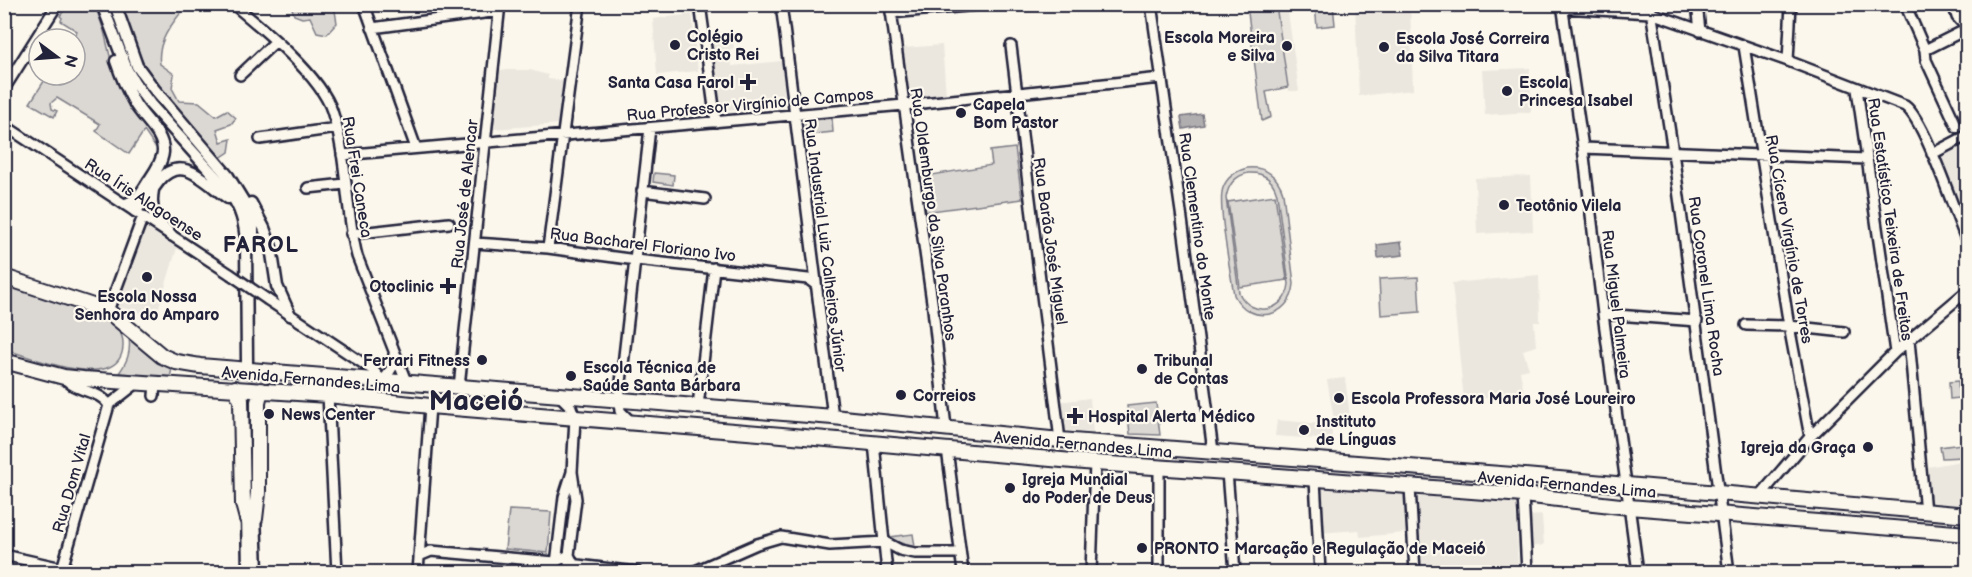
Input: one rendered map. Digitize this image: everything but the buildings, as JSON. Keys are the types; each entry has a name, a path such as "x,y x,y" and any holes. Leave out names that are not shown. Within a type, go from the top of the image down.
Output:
{"highway":[{"path":"4,277 108,311"},
{"name":"Avenida Fernandes Lima","path":"108,311 162,356 176,362 200,366 833,417 1060,440 1968,515"},
{"name":"Avenida Fernandes Lima","path":"4,361 63,377 137,383 155,389 195,385 328,395 430,406 1095,463 1523,495 1629,507 1968,534"},
{"path":"235,388 241,400 243,504 251,519"},
{"path":"251,519 258,493 258,402 261,390"},
{"path":"1901,510 1920,529 1940,513"}],"main road":[{"path":"102,4 127,70 136,85 238,205 244,219 250,363 253,228 247,207 228,176"},
{"path":"115,4 137,66 249,200 271,247 279,292 290,315"},
{"path":"110,28 113,50 122,79 162,145 161,160 156,170 141,193 125,204"},
{"path":"139,214 167,172 181,169 193,172 238,205"},
{"path":"153,190 152,211 171,235"},
{"path":"268,300 275,299 279,292"},
{"path":"248,573 251,519 250,404"},
{"path":"251,519 257,573"}],"street":[{"path":"43,27 57,4"},
{"name":"Rua Frei Caneca","path":"233,4 276,41 312,79 332,109 342,155 351,234 357,256 406,384"},
{"path":"364,4 416,148"},
{"path":"548,248 580,4"},
{"path":"700,4 716,122"},
{"name":"Rua Industrial Luiz Calheiros Júnior","path":"781,4 815,271 812,282 833,417"},
{"path":"891,9 989,4"},
{"name":"Rua Clementino do Monte","path":"1151,4 1213,451"},
{"path":"1697,4 1700,31"},
{"path":"1788,61 1791,4"},
{"path":"1905,4 1925,50 1926,60 1957,127"},
{"path":"1925,50 1967,29 1954,12 1953,4"},
{"path":"1562,6 1651,9 1700,31 1788,61 1910,110 1932,154 1968,244"},
{"name":"Rua Miguel Palmeira","path":"1562,6 1583,148 1638,573"},
{"path":"372,28 499,8"},
{"name":"Rua José de Alencar","path":"459,387 499,8"},
{"name":"Rua Oldemburgo da Silva Paranhos","path":"891,9 933,309 946,428"},
{"name":"Rua Coronel Lima Rocha","path":"1651,9 1697,321 1729,573"},
{"path":"240,75 276,41"},
{"name":"Rua Barão José Miguel","path":"1011,46 1052,360 1060,440"},
{"name":"Rua Cícero Virgínio de Torres","path":"1744,46 1760,155 1810,437"},
{"path":"4,89 27,54"},
{"name":"Rua Professor Virgínio de Campos","path":"342,155 904,105 1161,78"},
{"name":"Rua Estatístico Teixeira de Freitas","path":"1857,89 1895,352"},
{"name":"Rua Íris Alagoense","path":"4,125 373,370 383,382"},
{"path":"260,139 337,128"},
{"path":"631,422 620,411 619,400 650,128"},
{"path":"1932,154 1968,135"},
{"path":"1583,148 1867,159"},
{"path":"308,188 345,184"},
{"path":"642,191 705,199"},
{"path":"108,311 139,214"},
{"path":"351,234 449,223"},
{"name":"Rua Bacharel Floriano Ivo","path":"475,243 548,248 812,282"},
{"path":"698,406 714,268"},
{"path":"1759,497 1810,437 1895,352 1968,290"},
{"path":"1603,314 1697,321"},
{"path":"1746,325 1789,326 1844,332"},
{"name":"Rua Estatístico Teixeira de Freitas","path":"1909,340 1925,512"},
{"path":"383,382 393,366 394,352"},
{"path":"63,377 68,383 104,399 109,405 137,383"},
{"path":"328,395 337,573"},
{"path":"560,396 571,407 575,418 572,472 576,499 569,564"},
{"name":"Rua Dom Vital","path":"62,569 109,405"},
{"path":"417,573 430,406"},
{"path":"874,443 887,573"},
{"path":"947,449 963,573"},
{"path":"1091,573 1095,463"},
{"path":"1159,467 1159,573"},
{"path":"555,567 564,497 572,472"},
{"path":"1227,472 1236,573"},
{"path":"1315,480 1320,573"},
{"path":"1410,487 1415,573"},
{"path":"1523,495 1527,573"},
{"path":"693,573 757,544 781,537 830,545 885,542 900,550 921,554 960,553"},
{"path":"420,544 431,551 555,567 569,564 637,573"},
{"path":"886,559 900,550"},
{"path":"419,556 431,551"},
{"path":"4,555 80,573"}],"shaded area":[{"path":"68,5 95,5 115,77 126,99 154,141 155,147 144,131 129,154 96,131 100,124 57,98 51,103 52,109 57,111 54,117 30,103 40,87 87,87 87,27 71,27 61,21 60,16"},
{"path":"120,5 187,5 163,39 159,56 160,64 174,74 172,88 179,101 199,102 216,116 227,110 236,118 231,124 217,129 221,142 231,139 229,152 220,158 154,82 134,46"},
{"path":"291,5 334,5 337,23 327,34 317,32 310,17 302,18 294,15"},
{"path":"1247,5 1276,5 1288,87 1266,92 1271,117 1262,121"},
{"name":"Escola Moreira e Silva","path":"1276,5 1287,5 1299,91 1289,91"},
{"path":"1315,5 1333,5 1335,25 1317,27"},
{"name":"Escola José Correira da Silva Titara","path":"1355,5 1410,5 1413,90 1359,96"},
{"path":"1443,5 1465,5 1466,13 1444,15"},
{"name":"Colégio Cristo Rei","path":"692,14 698,71 657,75 653,19"},
{"name":"Santa Casa Farol","path":"729,31 734,48 730,49 732,66 781,61 785,98 779,106 726,111 720,108 716,101 708,34"},
{"path":"942,45 946,94 909,98 903,48"},
{"name":"Escola Princesa Isabel","path":"1530,68 1531,112 1485,115 1482,70"},
{"path":"498,70 530,70 548,75 548,79 565,81 559,124 492,129"},
{"path":"1202,114 1204,125 1183,129 1181,117"},
{"path":"832,118 833,132 806,135 805,121"},
{"path":"1967,138 1967,209 1962,212 1940,152"},
{"path":"1015,148 1022,199 924,212 920,177 992,165 990,151"},
{"path":"1254,168 1270,173 1278,182 1283,193 1294,284 1291,296 1285,305 1278,311 1268,314 1249,311 1234,295 1223,223 1222,196 1227,181 1243,169","holes":["1243,174 1263,175 1270,180 1277,194 1289,284 1282,301 1268,309 1252,306 1239,293 1226,198 1230,185 1236,179"]},
{"path":"654,173 674,175 673,185 653,182"},
{"name":"Teotônio Vilela","path":"1531,176 1533,231 1477,234 1475,178"},
{"path":"1275,195 1287,280 1240,287 1228,202"},
{"name":"Escola Nossa Senhora do Amparo","path":"141,224 177,248 156,317 116,306"},
{"path":"1401,242 1403,255 1378,258 1377,245"},
{"path":"1539,275 1540,322 1534,322 1536,346 1523,350 1529,369 1520,371 1524,393 1464,401 1452,283"},
{"path":"1418,277 1420,312 1381,315 1379,279"},
{"path":"4,282 104,316 118,328 122,336 123,346 118,360 107,368 91,370 52,364 5,349"},
{"path":"129,338 150,357 172,368 170,378 119,373 128,357"},
{"name":"Escola Professora Maria José Loureiro","path":"1345,378 1350,416 1334,420 1327,380"},
{"path":"1958,381 1959,398 1950,399 1949,382"},
{"name":"Hospital Alerta Médico","path":"1090,398 1093,433 1061,430 1058,402"},
{"path":"1156,403 1160,435 1130,434 1127,406"},
{"name":"Instituto de Línguas","path":"1277,420 1333,425 1331,440 1275,436"},
{"path":"1961,444 1963,457 1942,458 1940,447"},
{"path":"1967,460 1967,509 1928,506 1927,467"},
{"path":"1319,483 1401,490 1404,494 1405,533 1360,537 1359,530 1318,533"},
{"path":"569,486 574,495 567,537 564,540 561,538"},
{"path":"1417,491 1513,502 1516,505 1518,566 1416,570 1412,494"},
{"path":"509,510 551,512 548,553 505,549"},
{"path":"1542,515 1544,545 1531,547 1529,516"},
{"path":"913,534 915,547 889,537"}],"tunnel":[{"path":"253,363 253,398"}],"place":[{"name":"Colégio Cristo Rei","path":"675,45"},
{"name":"Escola Moreira e Silva","path":"1287,46"},
{"name":"Escola José Correira da Silva Titara","path":"1384,47"},
{"name":"Santa Casa Farol","path":"748,82"},
{"name":"Escola Princesa Isabel","path":"1507,91"},
{"name":"Capela Bom Pastor","path":"961,113"},
{"name":"Teotônio Vilela","path":"1504,205"},
{"name":"Escola Nossa Senhora do Amparo","path":"147,277"},
{"name":"Otoclinic","path":"448,286"},
{"name":"Ferrari Fitness","path":"482,360"},
{"name":"Tribunal de Contas","path":"1142,369"},
{"name":"Escola Técnica de Saúde Santa Bárbara","path":"571,376"},
{"name":"Correios","path":"901,395"},
{"name":"Escola Professora Maria José Loureiro","path":"1339,398"},
{"name":"News Center","path":"269,414"},
{"name":"Hospital Alerta Médico","path":"1075,416"},
{"name":"Instituto de Línguas","path":"1304,430"},
{"name":"Igreja da Graça","path":"1868,447"},
{"name":"Igreja Mundial do Poder de Deus","path":"1010,488"},
{"name":"PRONTO - Marcação e Regulação de Maceió","path":"1142,548"}],"district":[{"name":"FAROL","path":"261,244"},
{"name":"Maceió","path":"476,400"}]}
